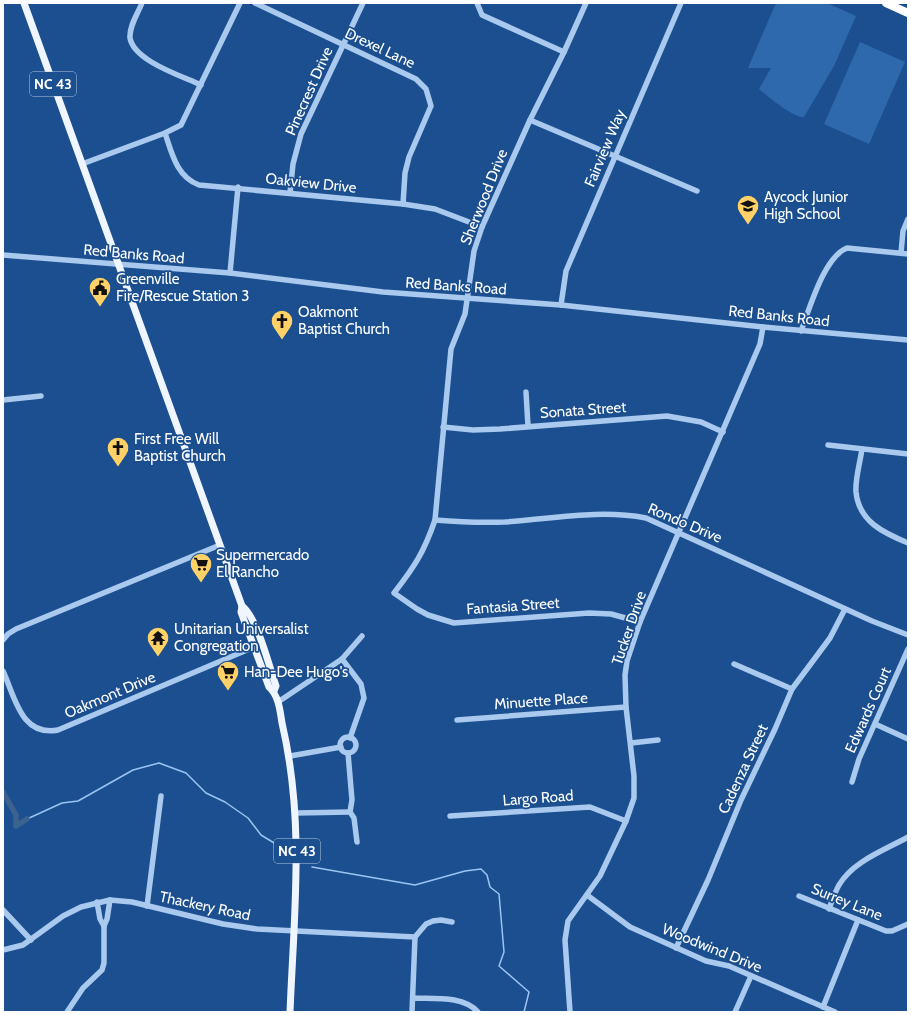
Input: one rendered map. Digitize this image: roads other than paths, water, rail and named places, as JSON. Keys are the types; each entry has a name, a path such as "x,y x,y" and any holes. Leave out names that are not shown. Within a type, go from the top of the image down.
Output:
{"highway":[{"path":"886,3 908,13"}],"main road":[{"name":"NC 43","path":"24,3 242,606 242,615 269,687 274,691 278,702 290,756 296,813 298,861 293,930 290,1012"},
{"name":"NC 43","path":"242,606 249,611 258,634 275,682 276,686 274,691"},
{"path":"242,615 247,617 254,633 258,634"},
{"path":"254,647 260,652 270,679 275,682"}],"street":[{"path":"142,3 131,27 130,38 133,47 150,62 201,85"},
{"path":"82,164 176,129 184,120 240,3"},
{"name":"Drexel Lane","path":"255,3 416,79 426,89 431,106 409,157 405,173 403,204"},
{"name":"Pinecrest Drive","path":"290,193 293,164 301,134 363,3"},
{"path":"477,3 482,14 564,52"},
{"name":"Sherwood Drive","path":"394,593 417,564 428,542 435,520 451,349 465,314 474,251 482,227 530,120 564,52 586,3"},
{"name":"Fairview Way","path":"561,305 566,271 614,156 681,3"},
{"path":"530,120 697,191"},
{"name":"Oakview Drive","path":"165,134 175,162 184,177 199,185 238,187 403,204 435,209 482,227"},
{"path":"230,274 238,187"},
{"path":"901,253 903,231 908,219"},
{"path":"801,330 825,272 842,250 848,248 908,254"},
{"name":"Red Banks Road","path":"3,255 230,274 383,292 561,305 763,327 908,340"},
{"name":"Tucker Drive","path":"570,1012 565,940 566,928 571,915 600,876 626,821 634,798 631,743 626,706 625,675 627,661 640,622 680,533 760,344 763,327"},
{"path":"526,392 528,426"},
{"path":"3,400 41,396"},
{"name":"Sonata Street","path":"443,427 473,430 667,416 701,422 723,432"},
{"path":"828,445 908,454"},
{"path":"862,449 856,492 866,518 877,529 908,543"},
{"name":"Rondo Drive","path":"435,520 487,523 605,514 626,514 646,518 845,609 908,635"},
{"path":"3,640 8,634 16,629 220,545"},
{"name":"Fantasia Street","path":"394,593 422,612 454,623 589,613 612,614 640,622"},
{"name":"Cadenza Street","path":"676,948 708,880 741,800 792,689 830,639 845,609"},
{"path":"278,702 342,659 362,636"},
{"name":"Oakmont Drive","path":"3,671 5,680 22,715 31,725 39,730 49,732 58,730 254,647"},
{"name":"Edwards Court","path":"852,782 859,759 908,649"},
{"path":"342,659 362,684 364,698 350,738"},
{"path":"734,664 792,689"},
{"name":"Minuette Place","path":"457,720 626,706"},
{"path":"875,724 908,739"},
{"path":"341,747 343,740 350,738"},
{"path":"348,753 353,751 356,747 354,740 350,738"},
{"path":"631,743 658,740"},
{"path":"290,756 341,747"},
{"path":"341,747 348,753"},
{"path":"348,753 352,800 350,812 354,818 357,842"},
{"path":"147,906 161,796"},
{"name":"Largo Road","path":"450,816 590,807 626,821"},
{"path":"296,813 350,812"},
{"path":"829,908 839,885 847,874 871,857 908,837"},
{"name":"Woodwind Drive","path":"587,895 630,927 706,961 729,966 835,1012"},
{"name":"Surrey Lane","path":"799,896 886,931 892,931 908,924"},
{"path":"67,1012 78,994 102,970 104,964 104,926 107,919 110,900"},
{"name":"Thackery Road","path":"3,950 15,948 31,940 72,911 88,904 110,900 132,902 237,927 415,937"},
{"path":"97,902 100,919 104,926"},
{"path":"3,910 31,940"},
{"path":"412,1012 415,937 426,924 433,921 441,920 452,922"},
{"path":"823,1007 858,920"},
{"path":"735,1012 751,976"},
{"path":"413,998 460,1001 469,1004 478,1012"}],"waterway":[{"path":"27,819 62,803 78,801 133,770 159,763 186,773 206,793 225,802 248,818 261,835 284,849"},
{"path":"3,792 16,815 16,826 27,819"},
{"path":"312,867 415,885 465,871 481,869 487,875 490,887 499,894 504,952 499,966 529,992 524,1012"}],"place":[{"name":"Aycock Junior High School","path":"748,226"},
{"name":"Greenville Fire/Rescue Station 3","path":"100,308"},
{"name":"Oakmont Baptist Church","path":"282,340"},
{"name":"First Free Will Baptist Church","path":"118,468"},
{"name":"Supermercado El Rancho","path":"201,584"},
{"name":"Unitarian Universalist Congregation","path":"158,658"},
{"name":"Han-Dee Hugo's","path":"228,692"}]}
